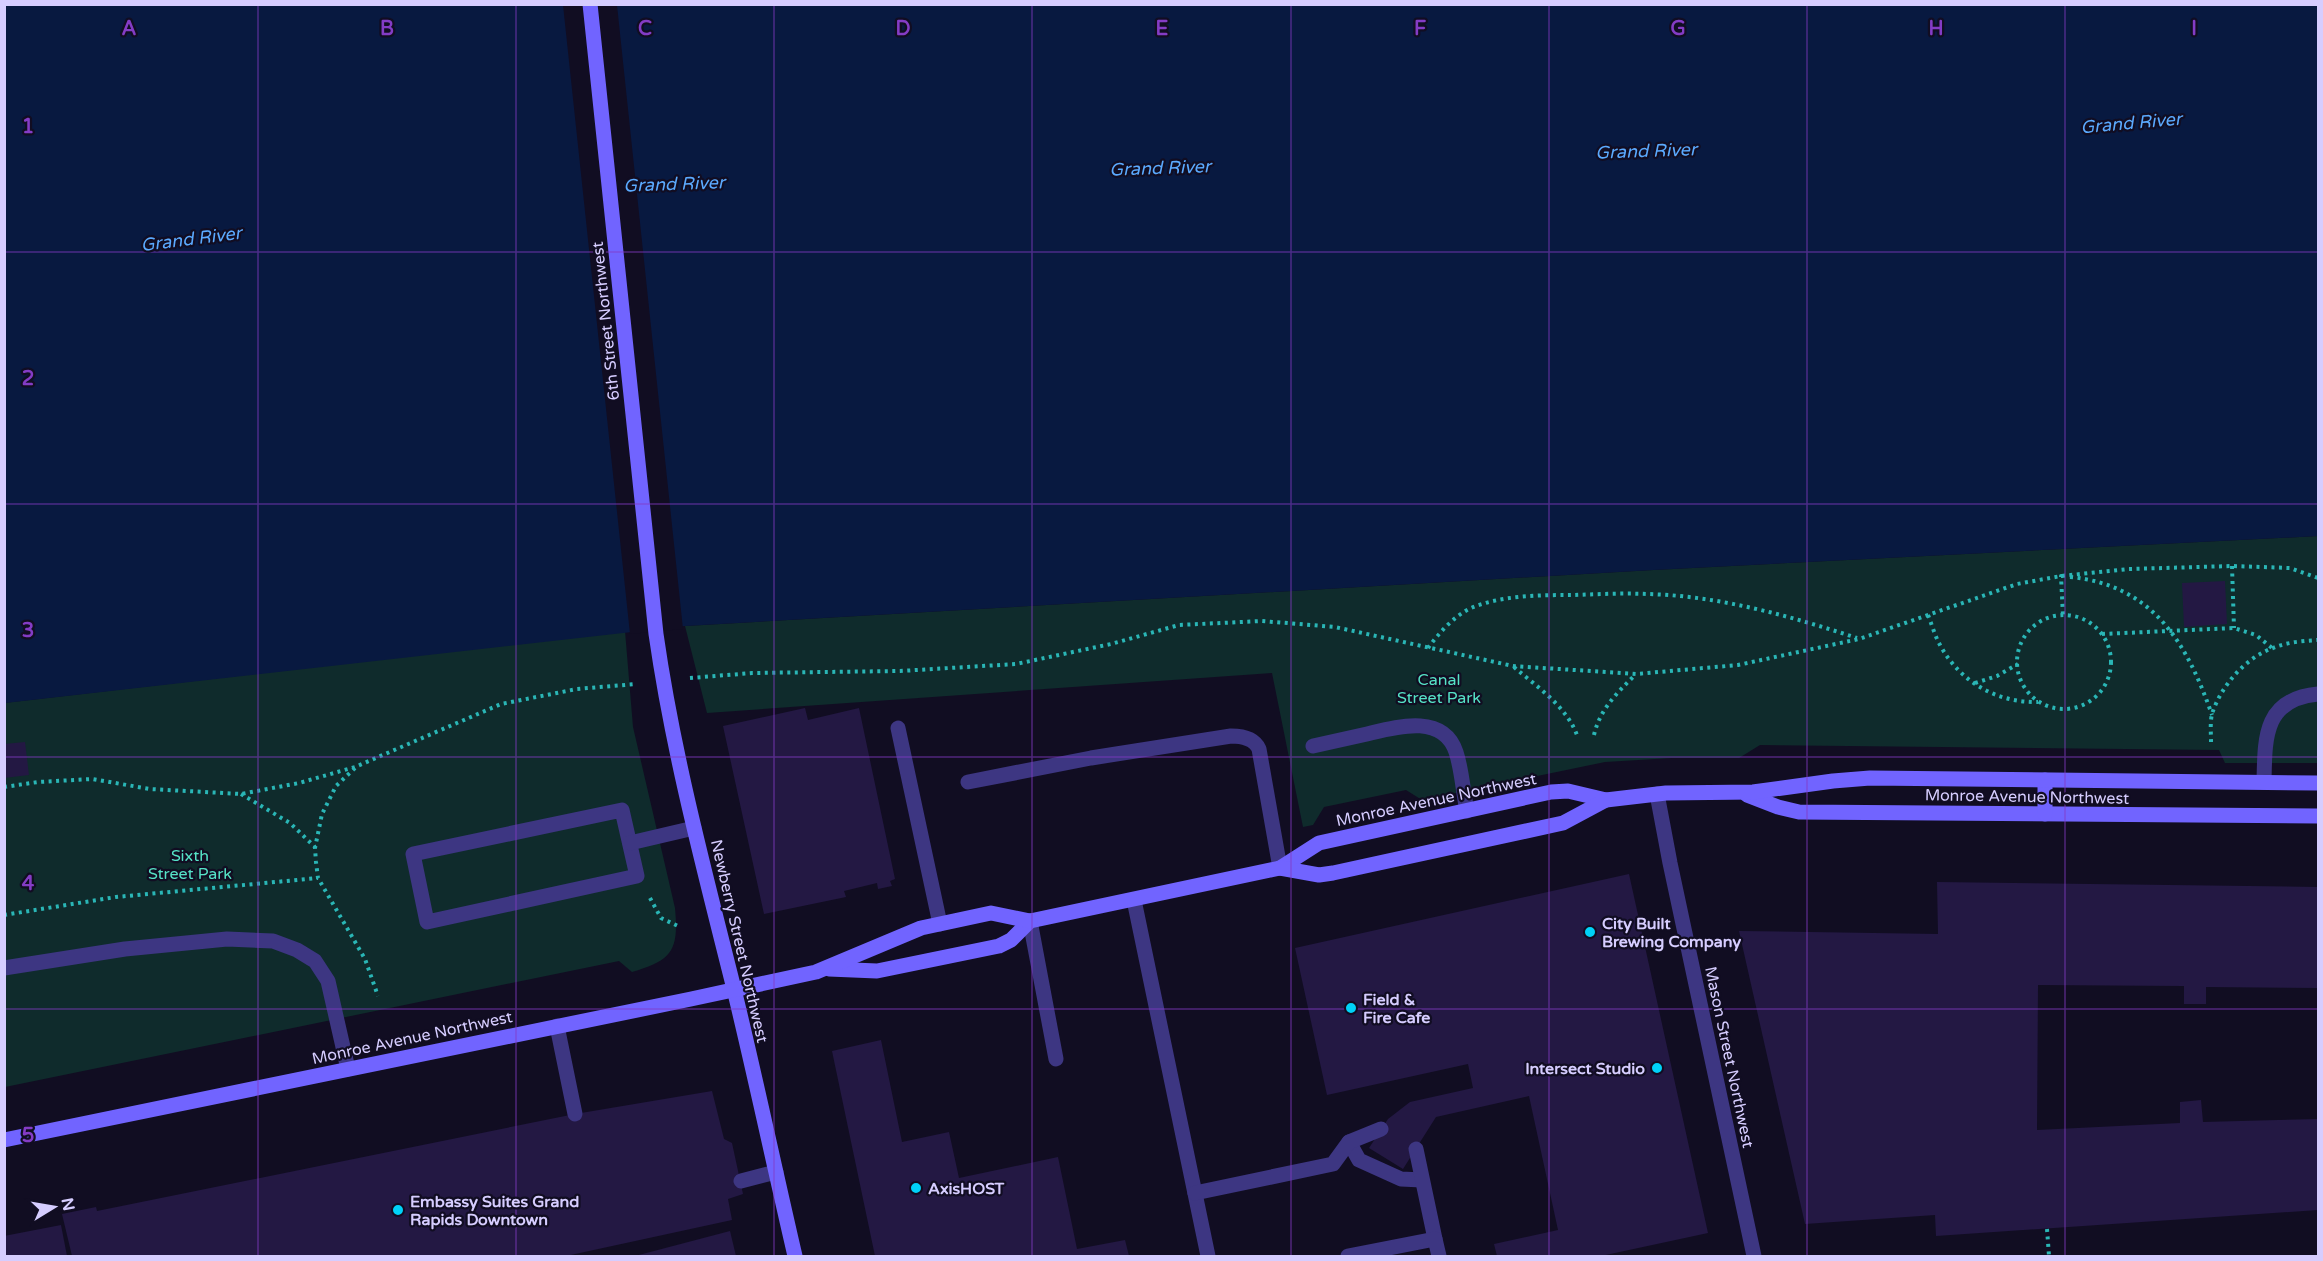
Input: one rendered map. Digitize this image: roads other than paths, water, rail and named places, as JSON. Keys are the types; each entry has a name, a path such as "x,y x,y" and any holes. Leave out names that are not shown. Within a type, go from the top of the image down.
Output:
{"main road":[{"name":"6th Street Northwest","path":"590,4 656,634"},
{"name":"Newberry Street Northwest","path":"656,634 665,693 694,828 734,989 795,1257"},
{"name":"Monroe Avenue Northwest","path":"4,1140 827,969 900,936 940,924 991,913 1030,921 1280,868 1319,843 1560,791 1606,800 1657,794 1738,792 1870,778 2319,783"},
{"path":"2045,780 2045,814"},
{"name":"Monroe Avenue Northwest","path":"1738,792 1799,812 2319,816"},
{"name":"Monroe Avenue Northwest","path":"1280,868 1326,875 1563,823 1606,800"},
{"name":"Monroe Avenue Northwest","path":"827,969 876,970 999,946 1011,940 1030,921"}],"street":[{"path":"2264,782 2265,742 2270,723 2282,708 2291,702 2319,694"},
{"path":"1313,746 1399,726 1415,724 1431,727 1446,736 1455,751 1467,811"},
{"path":"898,728 940,924"},
{"path":"968,782 1103,756 1231,736 1245,737 1257,744 1259,748 1280,868"},
{"name":"Mason Street Northwest","path":"1657,794 1754,1257"},
{"path":"622,810 630,843 637,876 427,921 412,854 622,810"},
{"path":"630,843 694,828"},
{"path":"1134,900 1208,1257"},
{"path":"1030,921 1056,1059"},
{"path":"4,968 125,949 204,941 227,939 273,941 297,950 315,961 328,981 348,1069"},
{"path":"557,1026 576,1114"},
{"path":"1195,1193 1333,1164 1349,1142 1381,1129"},
{"path":"1349,1142 1359,1160 1401,1179 1422,1180"},
{"path":"1416,1149 1439,1257"},
{"path":"741,1181 776,1172"},
{"path":"1348,1257 1435,1239"}],"water":[{"name":"Grand River","path":"4,5 2318,5 2318,536 1653,570 685,626 5,703"}],"place":[{"name":"City Built Brewing Company","path":"1590,932"},
{"name":"Field & Fire Cafe","path":"1351,1008"},
{"name":"Intersect Studio","path":"1657,1068"},
{"name":"AxisHOST","path":"916,1188"},
{"name":"Embassy Suites Grand Rapids Downtown","path":"398,1210"}],"park label":[{"name":"Canal Street Park","path":"1439,688"},
{"name":"Sixth Street Park","path":"190,864"}]}
